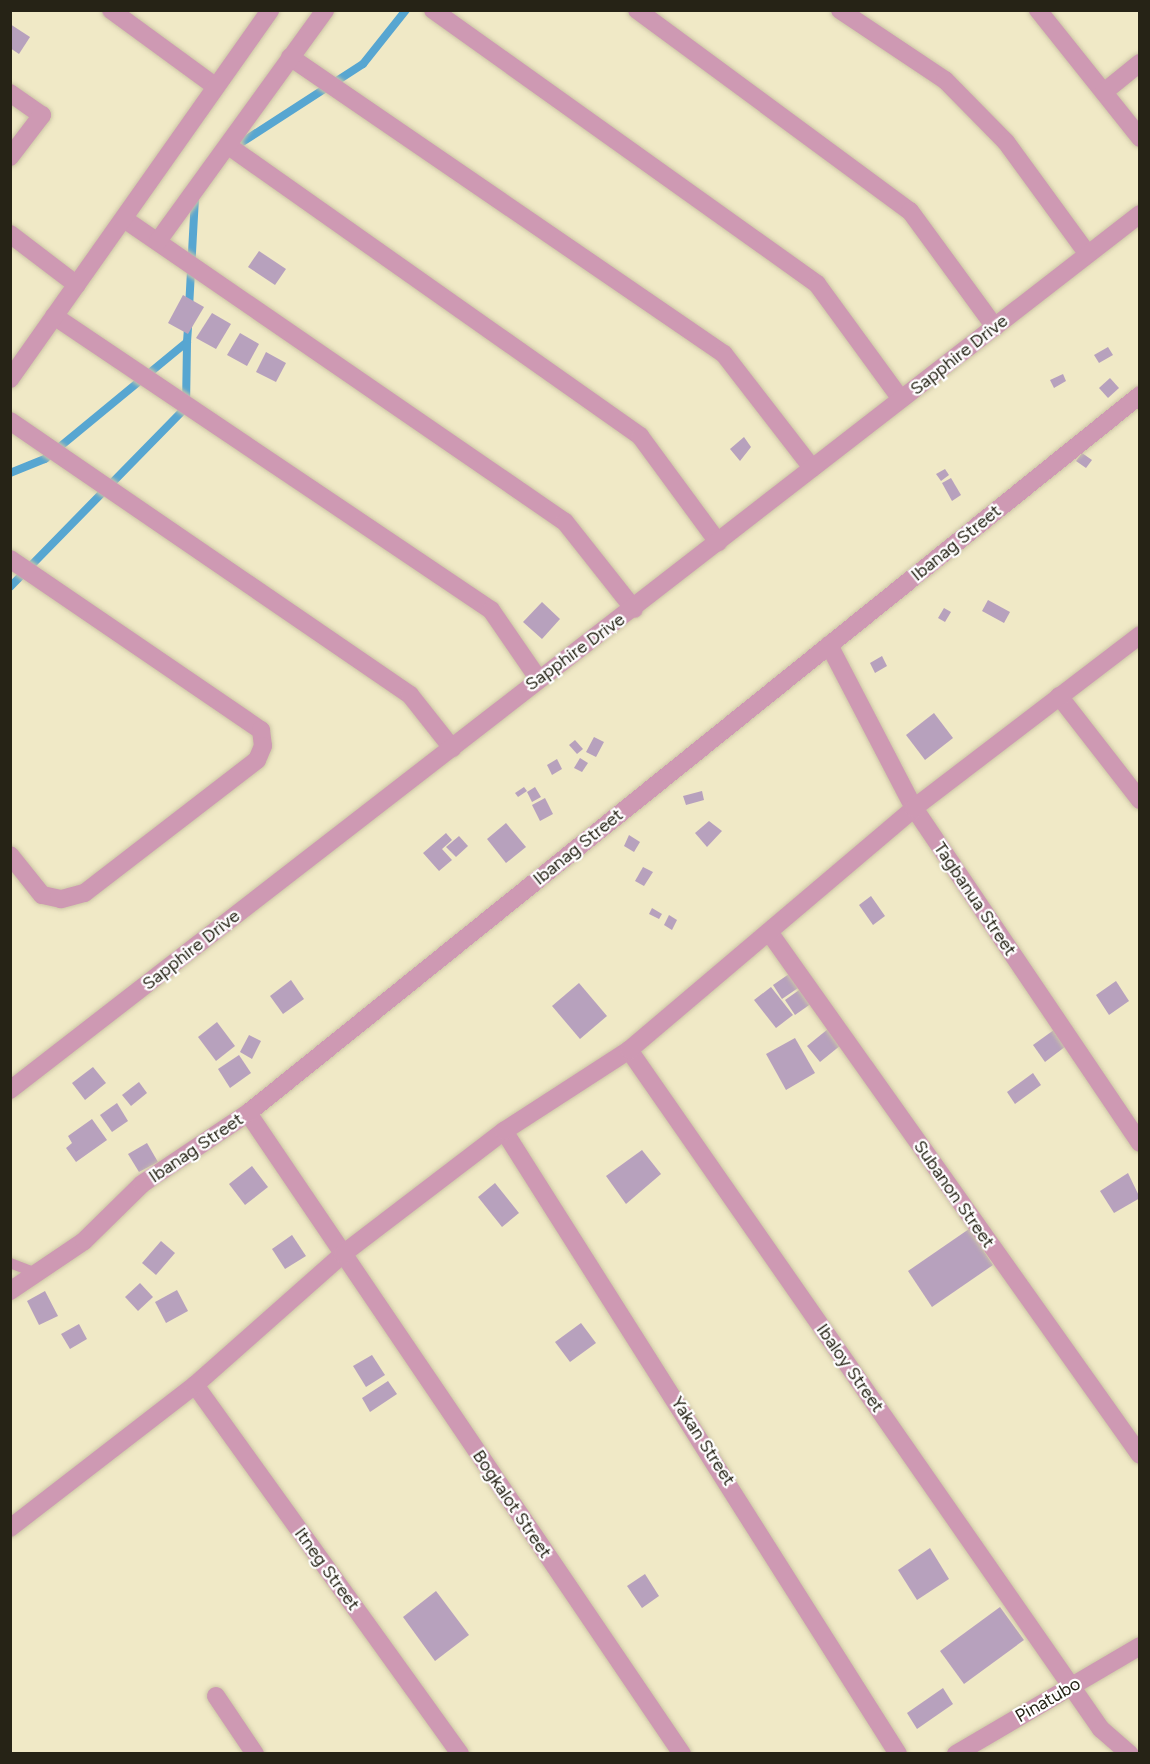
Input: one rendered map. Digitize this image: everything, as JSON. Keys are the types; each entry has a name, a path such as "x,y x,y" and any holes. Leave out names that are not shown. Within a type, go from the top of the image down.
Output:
{"street":[{"path":"111,10 215,86"},
{"path":"10,379 54,316 127,220 215,86 270,10"},
{"path":"158,241 230,147 290,57 326,10"},
{"path":"433,10 817,284 901,399"},
{"path":"637,10 910,211 995,327"},
{"path":"840,10 945,80 1006,142 1087,254"},
{"path":"1038,10 1140,138"},
{"path":"290,57 724,354 812,468"},
{"path":"1104,92 1140,63"},
{"path":"10,93 42,115 10,158"},
{"path":"230,147 639,436 718,542"},
{"name":"Sapphire Drive","path":"10,1090 452,748 537,677 634,609 1140,214"},
{"path":"127,220 565,522 634,609"},
{"path":"10,234 77,285"},
{"path":"54,316 491,609 537,677"},
{"name":"Ibanag Street","path":"10,1291 39,1274 84,1241 141,1184 248,1113 1140,395"},
{"path":"10,421 410,695 452,748"},
{"path":"10,559 261,730 263,746 257,760 84,893 61,899 42,896 10,855"},
{"path":"10,1528 195,1385 343,1254 504,1131 629,1050 914,808 1140,635"},
{"name":"Tagbanua Street","path":"829,645 914,808 1140,1143"},
{"path":"1059,696 1140,801"},
{"name":"Subanon Street","path":"769,932 1140,1455"},
{"name":"Ibaloy Street","path":"629,1050 1101,1730 1130,1754"},
{"name":"Bogkalot Street","path":"248,1113 682,1754"},
{"name":"Yakan Street","path":"504,1131 898,1754"},
{"name":"Itneg Street","path":"195,1385 460,1754"},
{"name":"Pinatubo","path":"956,1754 1140,1646"},
{"path":"216,1696 255,1754"}],"lane":[{"path":"10,1263 39,1274"}],"building":[{"path":"10,24 30,37 19,54 10,48"},
{"path":"259,251 286,269 275,285 248,267"},
{"path":"183,295 204,307 188,334 168,323"},
{"path":"212,313 231,324 216,349 196,338"},
{"path":"240,333 259,344 247,366 227,355"},
{"path":"1108,347 1113,355 1099,363 1094,355"},
{"path":"266,352 286,363 276,382 256,372"},
{"path":"1063,374 1066,381 1054,388 1050,380"},
{"path":"1110,378 1119,388 1108,398 1099,388"},
{"path":"744,437 751,447 740,461 730,449"},
{"path":"1082,453 1092,460 1086,468 1076,461"},
{"path":"945,469 949,475 941,481 936,474"},
{"path":"951,478 961,495 952,501 942,483"},
{"path":"988,600 1010,612 1004,623 982,611"},
{"path":"542,602 560,619 542,639 523,622"},
{"path":"944,608 951,612 945,622 938,618"},
{"path":"882,656 887,666 875,673 870,663"},
{"path":"934,713 953,738 925,760 906,735"},
{"path":"594,737 604,742 596,757 586,752"},
{"path":"575,740 583,749 577,754 569,745"},
{"path":"580,758 588,763 582,772 574,768"},
{"path":"557,759 562,769 552,775 547,765"},
{"path":"524,787 527,791 518,797 515,793"},
{"path":"535,787 541,797 532,802 527,792"},
{"path":"702,791 704,800 686,805 683,796"},
{"path":"545,798 553,814 540,821 532,805"},
{"path":"709,821 722,831 707,847 695,833"},
{"path":"506,823 526,847 506,863 487,839"},
{"path":"446,833 452,840 442,849 452,860 439,871 423,853"},
{"path":"629,835 640,842 634,852 624,846"},
{"path":"459,836 468,846 456,857 446,847"},
{"path":"643,867 653,872 644,886 635,881"},
{"path":"871,896 885,916 873,925 859,905"},
{"path":"652,908 662,914 659,919 649,914"},
{"path":"669,915 677,920 672,930 664,925"},
{"path":"789,974 798,988 782,999 773,985"},
{"path":"291,980 304,999 283,1014 270,996"},
{"path":"1116,981 1129,1001 1109,1015 1096,995"},
{"path":"579,983 607,1016 580,1039 552,1006"},
{"path":"771,987 793,1015 776,1028 754,1000"},
{"path":"802,988 812,1003 795,1015 785,1000"},
{"path":"217,1022 235,1046 216,1061 198,1037"},
{"path":"1058,1027 1070,1043 1045,1062 1033,1045"},
{"path":"828,1029 841,1045 820,1062 807,1046"},
{"path":"249,1035 261,1041 252,1059 240,1052"},
{"path":"795,1038 815,1073 786,1090 766,1054"},
{"path":"239,1055 251,1073 230,1088 218,1069"},
{"path":"93,1067 106,1083 85,1100 72,1083"},
{"path":"1033,1073 1041,1085 1015,1104 1007,1092"},
{"path":"139,1082 147,1093 131,1106 122,1095"},
{"path":"117,1103 128,1121 112,1132 100,1115"},
{"path":"92,1119 107,1140 76,1162 66,1148 72,1143 68,1136"},
{"path":"147,1143 158,1162 139,1172 128,1154"},
{"path":"642,1150 661,1174 626,1204 606,1176"},
{"path":"252,1166 268,1187 245,1205 229,1184"},
{"path":"1128,1173 1140,1198 1114,1213 1100,1191"},
{"path":"495,1183 519,1213 502,1227 478,1197"},
{"path":"969,1229 993,1265 932,1307 908,1271"},
{"path":"292,1235 306,1256 285,1269 272,1249"},
{"path":"161,1241 175,1253 156,1275 142,1263"},
{"path":"140,1283 153,1297 138,1311 125,1297"},
{"path":"177,1290 188,1311 166,1323 155,1302"},
{"path":"45,1291 58,1316 39,1325 27,1301"},
{"path":"581,1323 596,1343 570,1362 555,1342"},
{"path":"79,1324 87,1339 70,1349 61,1334"},
{"path":"372,1355 385,1375 366,1387 353,1366"},
{"path":"388,1381 397,1394 370,1412 362,1398"},
{"path":"930,1548 949,1579 917,1600 898,1570"},
{"path":"645,1574 659,1596 642,1608 627,1586"},
{"path":"436,1591 469,1635 435,1661 403,1617"},
{"path":"1000,1607 1024,1640 964,1684 940,1651"},
{"path":"943,1688 953,1704 917,1729 907,1713"}],"waterway":[{"path":"233,148 363,64 406,10"},
{"path":"189,308 195,197"},
{"path":"10,473 45,459 187,342 188,326"},
{"path":"10,587 186,407 187,342"}]}
